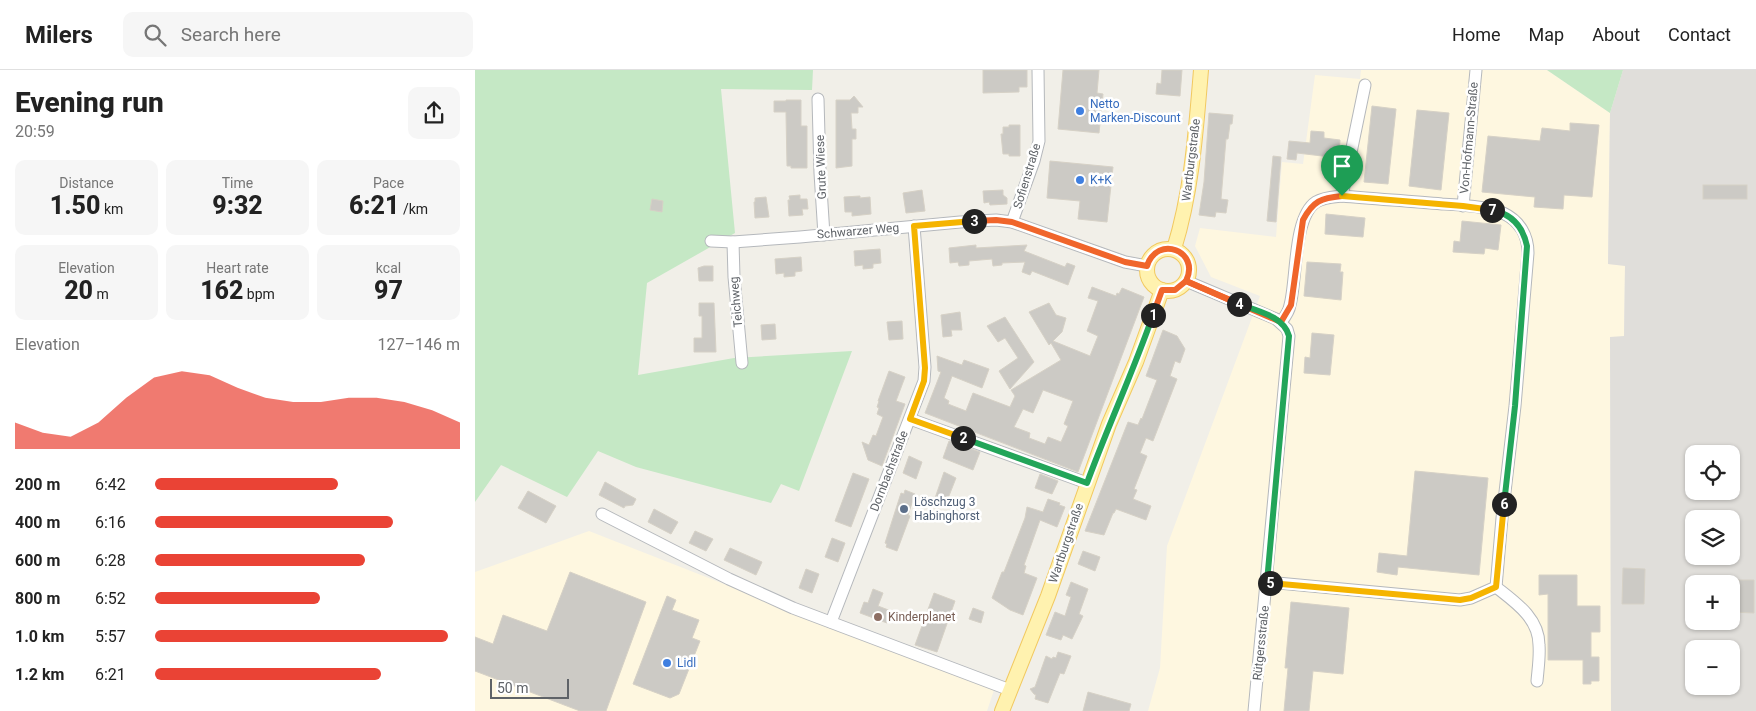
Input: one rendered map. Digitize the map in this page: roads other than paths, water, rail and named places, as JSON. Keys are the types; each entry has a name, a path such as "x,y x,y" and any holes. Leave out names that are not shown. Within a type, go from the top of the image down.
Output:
{"main road":[{"name":"Wartburgstraße","path":"1174,250 1190,181 1201,70"},
{"path":"1159,250 1174,250 1184,256 1188,262 1189,270 1186,281 1175,290 1162,290 1154,286 1149,279 1147,266 1151,257 1159,250"},
{"name":"Wartburgstraße","path":"1003,711 1048,596 1109,424 1134,367 1162,290"}],"street":[{"name":"Sofienstraße","path":"1012,222 1027,184 1039,141 1038,70"},
{"name":"Von-Hofmann-Straße","path":"1463,206 1475,70"},
{"path":"1342,196 1365,85"},
{"name":"Grute Wiese","path":"818,100 824,235"},
{"name":"Von-Hofmann-Straße","path":"1281,322 1291,305 1303,220 1307,211 1317,202 1327,197 1342,196 1463,206 1495,211 1512,219 1523,230 1527,246 1515,406 1496,587"},
{"name":"Schwarzer Weg","path":"711,241 733,242 996,220 1012,222 1125,262 1147,266"},
{"name":"Dornbachstraße","path":"831,622 924,381 925,368 914,226"},
{"name":"Teichweg","path":"733,242 734,277 742,363"},
{"path":"1186,281 1281,322"},
{"name":"Rütgersstraße","path":"1254,711 1289,336 1287,328 1281,322"},
{"path":"910,419 1087,483"},
{"path":"602,514 729,579 793,608 1010,690"},
{"path":"1267,582 1460,600 1471,598 1496,587 1524,611 1533,621 1538,632 1537,681"}],"place":[{"name":"Netto Marken-Discount","path":"1080,111"},
{"name":"K+K","path":"1080,180"},
{"name":"Löschzug 3 Habinghorst","path":"904,509"},
{"name":"Kinderplanet","path":"878,617"},
{"name":"Lidl","path":"667,663"}]}
